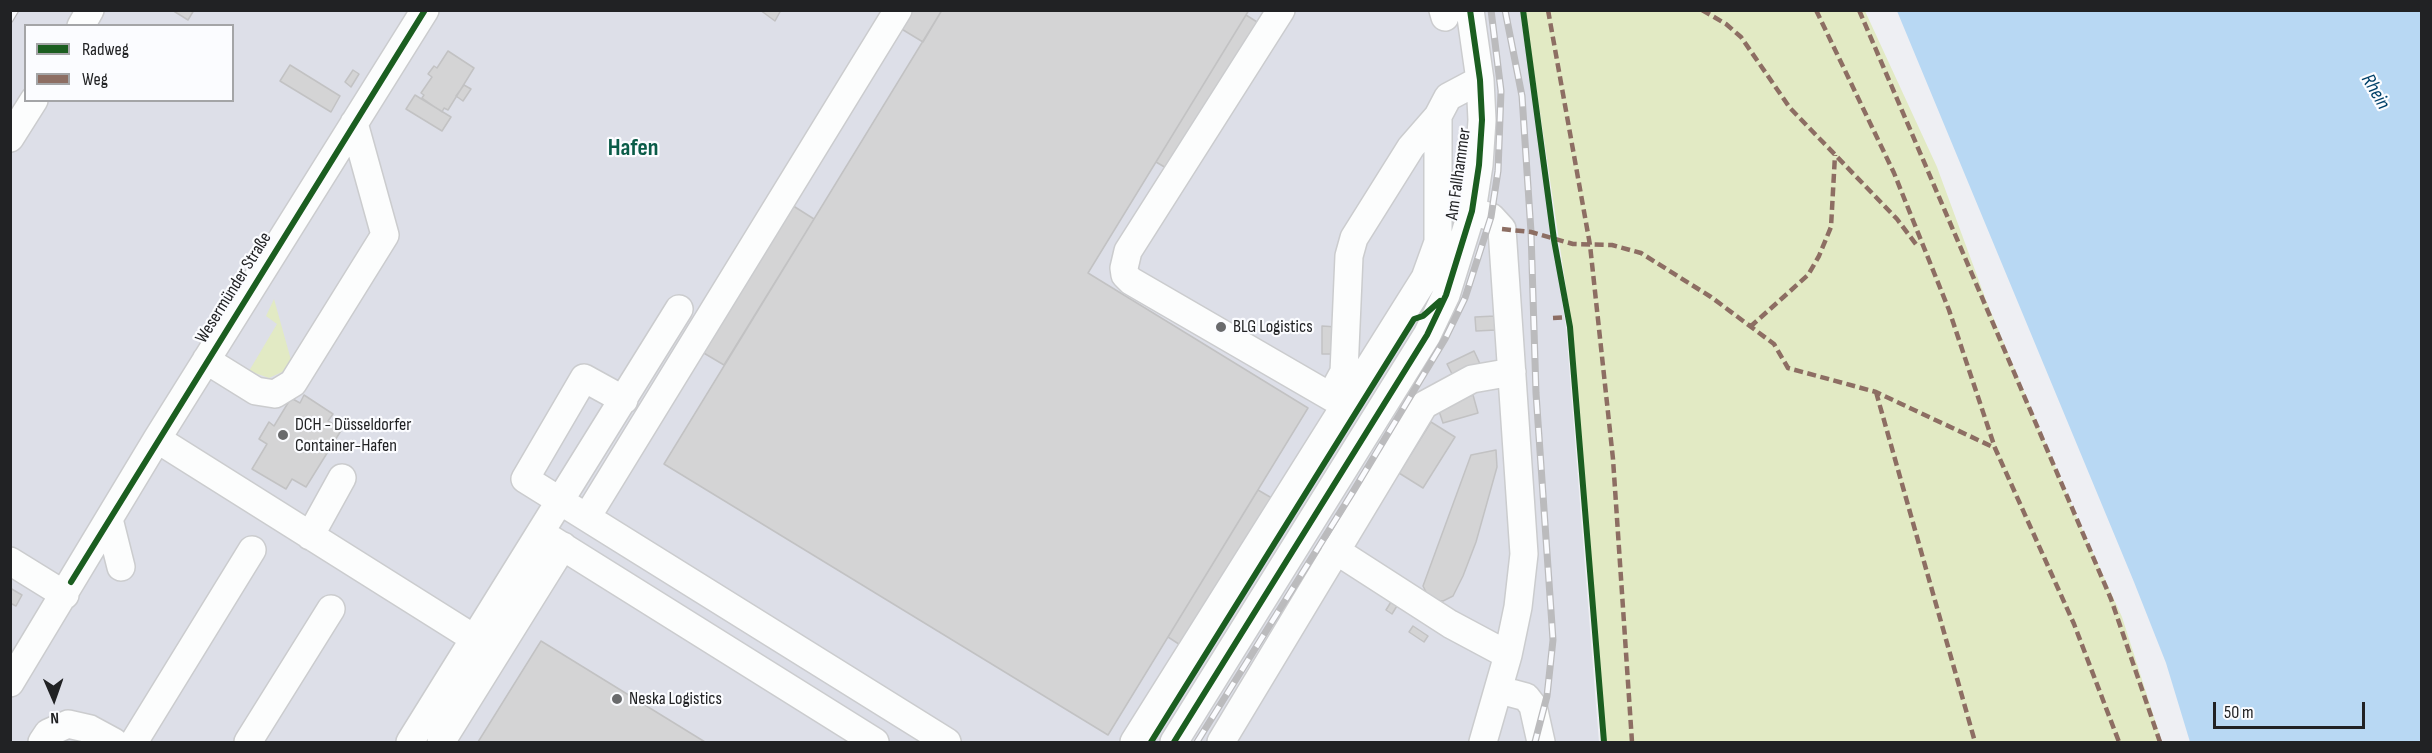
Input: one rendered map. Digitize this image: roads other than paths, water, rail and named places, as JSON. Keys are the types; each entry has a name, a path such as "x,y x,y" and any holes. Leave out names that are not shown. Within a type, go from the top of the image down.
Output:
{"street":[{"path":"82,24 90,10"},
{"name":"Wesermünder Straße","path":"10,683 157,439 425,10"},
{"path":"587,518 898,10"},
{"path":"1281,10 1128,251 1124,268 1125,275 1131,281 1338,401"},
{"name":"Am Fallhammer","path":"1174,742 1427,334 1446,295 1472,211 1480,145 1480,80 1453,13"},
{"path":"1338,401 1344,372 1349,256 1354,238 1411,147 1438,116 1448,97 1480,80"},
{"path":"10,138 33,102"},
{"path":"1134,742 1338,401 1425,278 1438,242 1438,116"},
{"path":"206,360 256,391 275,394 293,383 386,235 354,123"},
{"path":"1472,211 1491,217 1502,230 1524,554 1518,608 1508,655 1500,690 1483,742"},
{"path":"441,742 552,540 561,501 679,309"},
{"path":"1221,742 1424,405 1472,379 1512,372"},
{"path":"624,400 584,378 525,479 947,742"},
{"path":"157,439 475,639"},
{"path":"310,536 342,478"},
{"path":"109,519 122,567"},
{"path":"410,742 475,639 552,540"},
{"path":"552,540 875,742"},
{"path":"134,742 252,550"},
{"path":"1335,550 1450,624 1508,655"},
{"path":"10,561 68,588"},
{"path":"248,742 331,609"},
{"path":"1500,690 1526,698 1533,706 1541,742"},
{"path":"42,742 48,733 68,724 90,729 114,742"}],"water":[{"name":"Rhein","path":"1897,11 2421,11 2421,742 2190,742 2166,663 2134,582"}],"railway":[{"path":"10,20 16,10"},
{"path":"1197,742 1354,490 1445,339 1465,298 1491,217 1498,171 1501,91 1491,10"},
{"path":"1505,10 1522,96 1531,232 1536,393 1553,640 1547,696 1535,742"}],"place":[{"name":"BLG Logistics","path":"1221,327"},
{"name":"DCH - Düsseldorfer Container-Hafen","path":"283,435"},
{"name":"Neska Logistics","path":"617,699"}],"district":[{"name":"Hafen","path":"633,149"}]}
